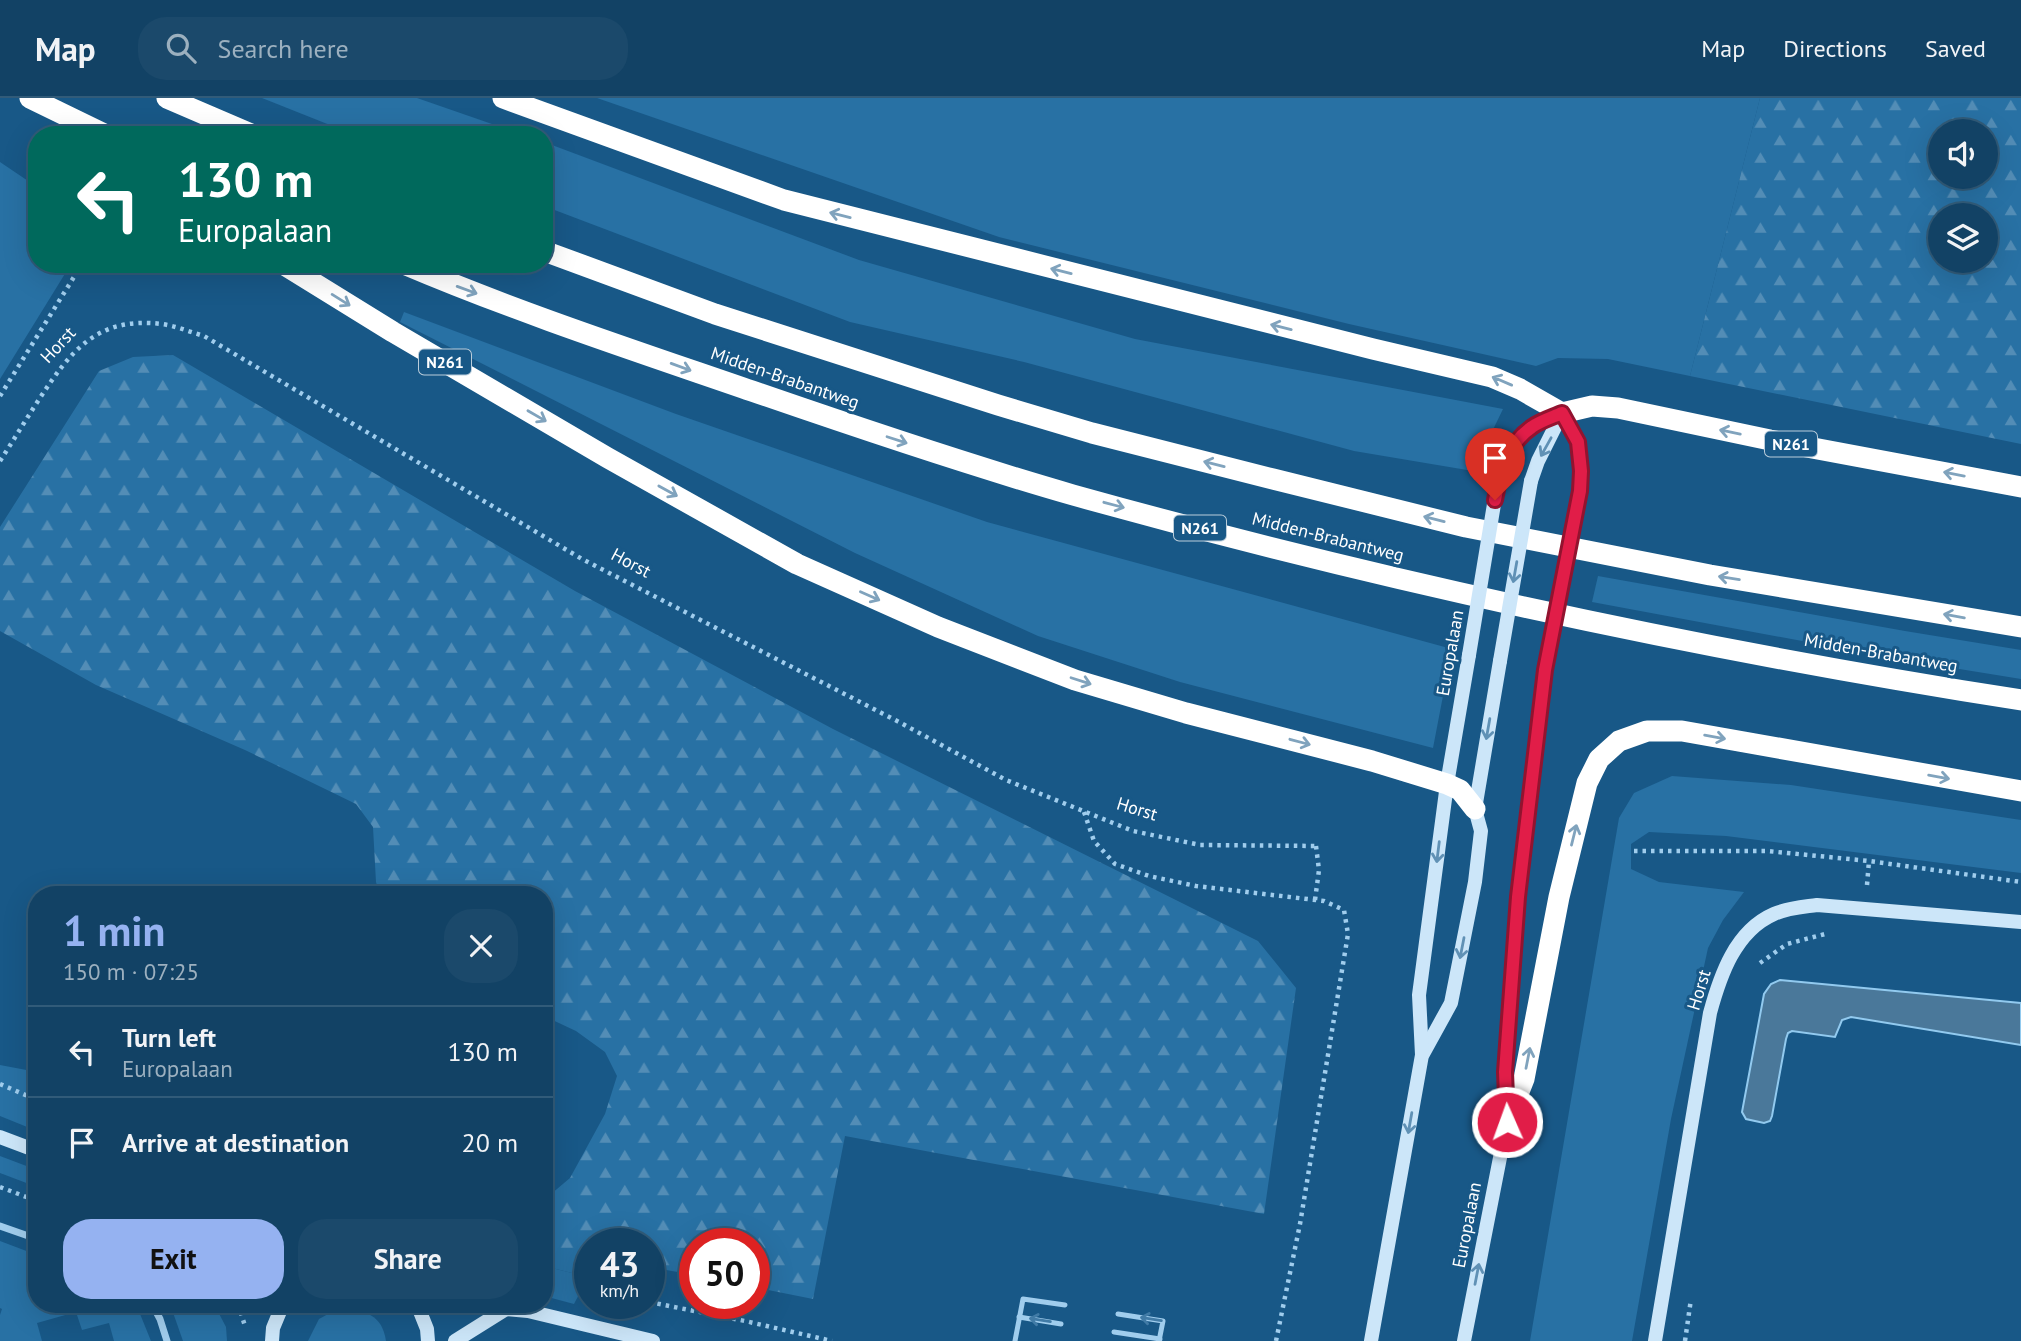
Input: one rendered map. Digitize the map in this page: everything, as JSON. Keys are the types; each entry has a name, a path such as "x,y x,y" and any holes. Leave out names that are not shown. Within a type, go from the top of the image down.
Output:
{"highway":[{"path":"30,98 88,126"},
{"path":"167,98 232,126"},
{"path":"503,98 783,200 1306,333 1492,377 1529,393 1562,413"},
{"path":"553,254 715,314 998,405 1093,433 1273,479 1479,530 1710,575 2021,627"},
{"name":"N261","path":"298,273 596,451 797,564 938,627 1075,680 1447,784"},
{"name":"Midden-Brabantweg","path":"425,273 691,370 898,440 1073,495 1533,610 1700,645 2021,700"},
{"name":"N261","path":"1562,413 1592,406 1618,408 1770,440 2021,487"},
{"path":"1507,1122 1524,1079 1559,897 1587,783 1599,759 1619,741 1647,731 1682,731 2021,791"},
{"path":"1447,784 1460,790 1475,809"}],"main road":[{"name":"Europalaan","path":"1371,1341 1422,1055 1419,995 1447,784 1499,474 1514,443 1533,426 1562,413"},
{"name":"Europalaan","path":"1422,1055 1451,1003 1475,882 1481,831 1475,809 1531,481 1562,413"},
{"name":"Europalaan","path":"1464,1341 1507,1122 1505,1072 1518,897 1545,670 1580,491 1578,442 1562,413"},
{"name":"Horst","path":"1655,1341 1710,1013 1720,978 1735,949 1753,928 1773,914 1817,905 2021,922"},
{"path":"0,1137 28,1148"},
{"path":"272,1341 273,1328 279,1313"},
{"path":"421,1313 428,1341"},
{"path":"455,1341 498,1313"},
{"path":"536,1313 653,1341"}],"street":[{"path":"0,1226 28,1236"},
{"path":"157,1313 167,1341"}],"lane":[{"path":"1016,1341 1023,1299 1065,1305"},
{"path":"1114,1332 1159,1340 1163,1321 1118,1314"},
{"path":"1019,1317 1061,1324"}],"path":[{"path":"0,396 76,273"},
{"name":"Horst","path":"0,461 61,366 87,340 110,327 141,323 164,324 204,335 582,559 1006,780 1133,831 1200,845 1317,846 1319,870 1315,900"},
{"path":"1084,811 1094,842 1115,864 1149,876 1196,886 1324,901 1344,910 1348,934 1300,1224 1276,1341"},
{"path":"1634,852 1767,851 1869,861 2021,882"},
{"path":"1865,909 1869,861"},
{"path":"1753,972 1760,962 1787,944 1833,932"},
{"path":"0,1084 28,1096"},
{"path":"0,1187 28,1198"},
{"path":"1685,1341 1693,1289"},
{"path":"665,1305 832,1341"},
{"path":"241,1313 246,1330"}],"green space":[{"path":"262,98 417,98 498,126 332,126"},
{"path":"597,98 1760,98 1690,376 1608,359 1558,358 1536,366 1349,324 999,237"},
{"path":"1760,98 2021,98 2021,444 1690,376"},
{"path":"553,145 859,260 1135,339 1503,409 1473,471 1354,451 1024,362 850,322 553,209"},
{"path":"0,162 28,181 28,273 65,273 0,379"},
{"path":"404,312 676,414 987,522 1452,649 1433,748 1180,682 1038,636 855,553 400,322"},
{"path":"173,355 575,591 833,729 1258,941 1296,988 1264,1214 845,1136 813,1299 770,1290 770,1228 679,1228 679,1272 665,1270 665,1228 574,1228 574,1274 553,1268 553,1192 570,1178 605,1114 617,1076 605,1052 576,1031 553,1020 553,886 377,886 373,827 356,804 245,750 96,685 0,631 0,527 99,371 133,357"},
{"path":"1598,576 2021,650 2021,679 1592,602"},
{"path":"1672,776 1791,785 2021,820 2021,873 1726,836 1649,832 1631,844 1631,869 1659,882 1744,892 1723,920 1708,948 1671,1119 1632,1341 1530,1341 1619,818 1634,793"},
{"path":"0,1065 28,1070 28,1127 0,1116"},
{"path":"0,1156 28,1167 28,1184 0,1173"},
{"path":"0,1241 28,1252 28,1313 72,1313 37,1323 42,1341 0,1341"},
{"path":"553,1268 574,1274 574,1304 553,1298"},
{"path":"76,1313 140,1313 151,1341 114,1341 109,1323 82,1330"},
{"path":"173,1313 219,1313 226,1327 227,1341 183,1341"},
{"path":"330,1313 366,1313 381,1325 386,1341 308,1341 319,1319"}],"shaded area":[{"path":"1780,980 2021,1003 2021,1045 1851,1017 1842,1020 1835,1037 1792,1031 1786,1039 1770,1121 1764,1123 1746,1119 1742,1112 1764,994 1771,984"}],"route":[{"path":"1495,500 1499,474 1514,443 1533,426 1562,413 1578,442 1580,491 1545,670 1518,897 1505,1072 1507,1122"}]}
